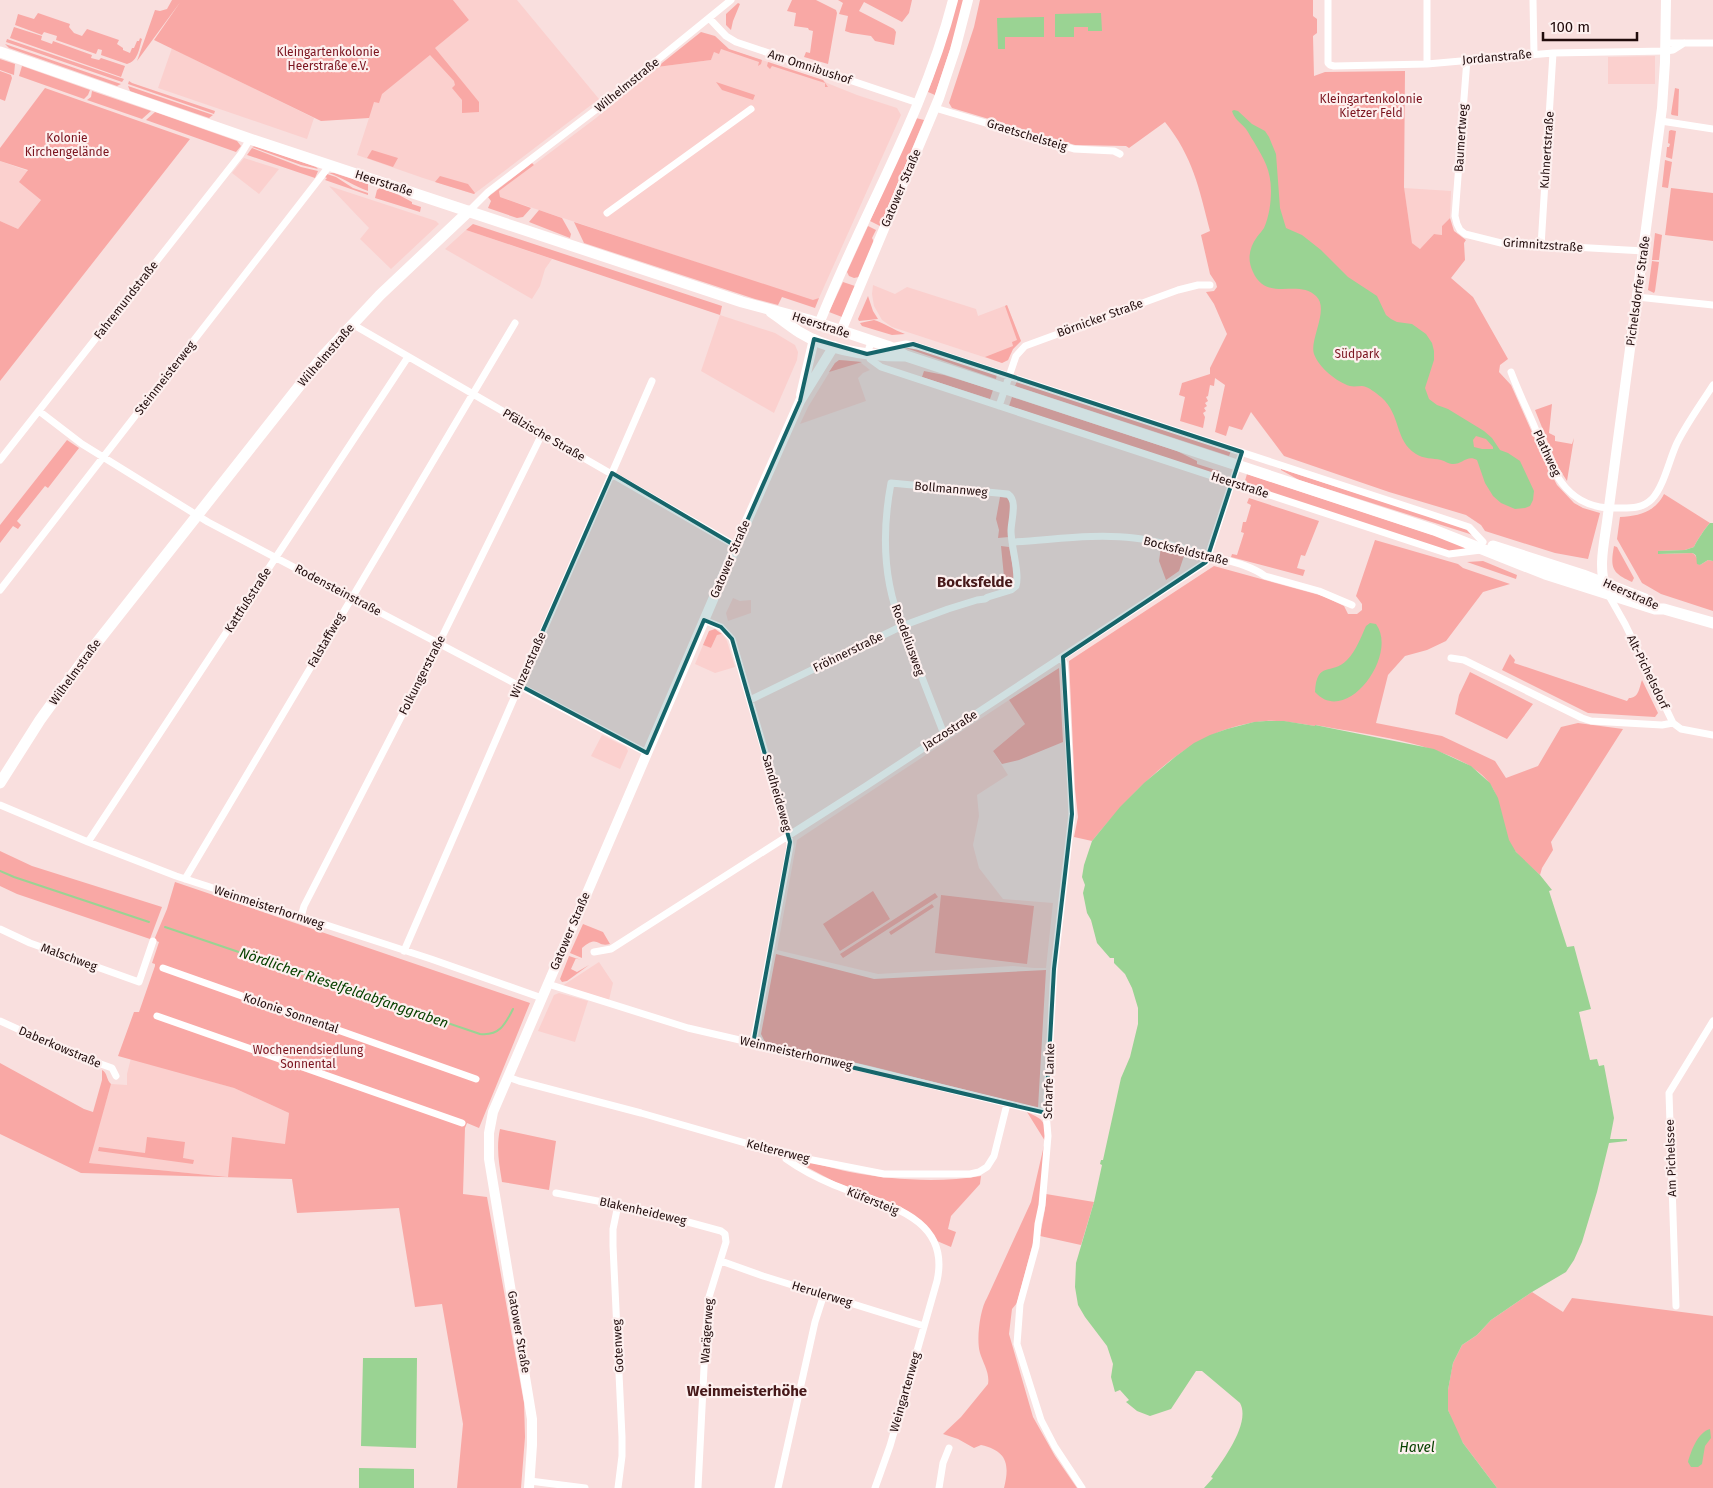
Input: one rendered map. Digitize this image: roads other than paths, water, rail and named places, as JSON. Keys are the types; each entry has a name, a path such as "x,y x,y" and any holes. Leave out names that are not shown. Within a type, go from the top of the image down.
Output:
{"main road":[{"name":"Gatower Straße","path":"800,401 819,324 918,103 942,40 953,0"},
{"name":"Gatower Straße","path":"530,1484 532,1419 490,1159 490,1122 646,752 800,401 834,346 841,331 935,108 955,50 968,0"},
{"name":"Pichelsdorfer Straße","path":"1604,582 1602,564 1661,121 1666,47 1666,0"},
{"name":"Heerstraße","path":"0,52 330,165 770,311 785,313 890,347 906,356 1483,546 1604,582 1654,602 1664,609"},
{"path":"918,103 935,108"},
{"name":"Wilhelmstraße","path":"0,783 36,726 84,659 297,389 352,324 380,295 469,211"},
{"name":"Heerstraße","path":"770,311 800,332 834,346 870,357 906,356"},
{"name":"Heerstraße","path":"1483,546 1545,574 1655,609 1664,609 1713,623"},
{"name":"Alt-Pichelsdorf","path":"1604,582 1608,594"}],"street":[{"name":"Wilhelmstraße","path":"469,211 487,193 602,105 731,0"},
{"name":"Jordanstraße","path":"1328,0 1328,61 1330,65 1427,64 1534,54 1666,47"},
{"path":"1427,0 1427,64"},
{"path":"1533,0 1534,54"},
{"name":"Am Omnibushof","path":"709,18 726,36 736,42 918,103"},
{"path":"1666,47 1673,50 1684,43 1713,42"},
{"name":"Kuhnertstraße","path":"1541,246 1554,53"},
{"name":"Baumertweg","path":"1455,216 1467,59"},
{"path":"607,213 751,108"},
{"name":"Graetschelsteig","path":"935,108 1074,149 1114,151 1120,154"},
{"path":"1661,121 1713,129"},
{"name":"Fahremundstraße","path":"0,460 241,154 250,138"},
{"name":"Steinmeisterweg","path":"0,590 330,165"},
{"name":"Grimnitzstraße","path":"1455,216 1460,230 1472,237 1501,243 1644,251"},
{"name":"Börnicker Straße","path":"1009,376 1019,352 1030,343 1178,290 1198,285 1210,285"},
{"path":"1637,297 1713,305"},
{"name":"Falstaffweg","path":"185,879 515,323"},
{"name":"Pfälzische Straße","path":"352,324 736,546"},
{"path":"870,357 872,341"},
{"name":"Heerstraße","path":"870,357 881,367 1449,554 1483,546 1469,527 1463,524 913,344 890,347"},
{"name":"Kattfußstraße","path":"88,842 408,357"},
{"name":"Plathweg","path":"1511,372 1557,477 1582,502 1609,509 1636,508 1646,504 1655,495 1677,443 1713,385"},
{"path":"999,406 1009,376"},
{"name":"Winzerstraße","path":"404,950 652,381"},
{"name":"Rodensteinstraße","path":"39,411 82,444 104,456 197,516 646,752"},
{"name":"Folkungerstraße","path":"301,916 304,906 542,434"},
{"path":"1209,556 1242,452"},
{"name":"Bollmannweg","path":"891,483 1008,494 1013,502 1012,542"},
{"name":"Roedeliusweg","path":"891,483 886,515 886,562 892,598 945,733"},
{"name":"Bocksfeldstraße","path":"1012,542 1120,537 1165,543 1251,569 1277,580 1325,594 1352,605"},
{"name":"Fröhnerstraße","path":"750,700 902,626 1011,590 1018,582 1012,542"},
{"name":"Jaczostraße","path":"594,952 611,949 1061,658 1206,562 1209,556"},
{"name":"Alt-Pichelsdorf","path":"1608,594 1625,624 1673,723 1681,729 1713,736"},
{"name":"Sandheideweg","path":"704,620 721,627 732,639 789,834 790,846 753,1044"},
{"name":"Scharfe Lanke","path":"1061,658 1064,663 1065,672 1072,803 1054,969 1046,1113 1048,1136 1042,1205 1036,1246 1020,1304 1017,1344 1041,1420 1055,1447 1082,1488"},
{"path":"1451,658 1464,660 1591,721 1662,725 1673,723"},
{"name":"Weinmeisterhornweg","path":"0,805 88,842 185,879 404,950 542,998"},
{"name":"Malschweg","path":"0,929 30,943 139,982 153,941"},
{"name":"Kolonie Sonnental","path":"163,968 476,1079"},
{"name":"Weinmeisterhornweg","path":"548,984 682,1027 1046,1113"},
{"path":"157,1016 462,1124"},
{"name":"Daberkowstraße","path":"0,1020 76,1056 112,1068 116,1076"},
{"name":"Am Pichelssee","path":"1676,1306 1669,1096 1676,1081 1713,1021"},
{"name":"Keltererweg","path":"508,1077 787,1155 891,1174 975,1174 987,1167 992,1160 1007,1104"},
{"name":"Küfersteig","path":"787,1155 786,1159 794,1165 834,1186 885,1203 902,1212 924,1228 933,1240 938,1252 938,1274 932,1295"},
{"name":"Blakenheideweg","path":"556,1193 644,1210 721,1231 726,1237"},
{"name":"Gotenweg","path":"618,1204 613,1246 622,1437 618,1488"},
{"name":"Warägerweg","path":"698,1488 709,1296 726,1237"},
{"name":"Herulerweg","path":"720,1261 924,1326"},
{"path":"778,1488 815,1322 824,1294"},
{"name":"Weingartenweg","path":"875,1488 890,1446 932,1295"},
{"path":"939,1488 943,1463 949,1448"},
{"path":"530,1484 585,1488"}],"water":[{"path":"1101,13 1102,31 1088,31 1088,27 1074,27 1074,37 1055,37 1055,14"},
{"path":"1044,17 1044,37 1005,37 1005,49 998,49 997,18"},
{"path":"1232,111 1238,111 1252,124 1265,131 1269,137 1276,154 1280,208 1286,228 1302,235 1321,250 1348,277 1377,296 1386,315 1391,319 1397,322 1412,324 1426,334 1432,343 1434,351 1434,360 1425,388 1429,399 1484,431 1492,438 1500,450 1520,461 1534,491 1530,506 1515,509 1501,503 1493,496 1485,483 1477,460 1473,458 1452,464 1416,454 1404,442 1388,404 1381,397 1372,390 1362,386 1350,386 1340,381 1329,374 1316,359 1313,348 1321,309 1320,302 1316,296 1309,291 1301,289 1266,286 1259,281 1251,268 1251,250 1254,241 1264,228 1268,215 1271,200 1271,184 1261,154","holes":["1476,436 1486,439 1493,449 1474,447 1473,440"]},
{"path":"1710,523 1713,523 1713,561 1708,560 1700,565 1697,564 1696,556 1692,553 1658,554 1658,551 1685,550 1694,547"},
{"path":"1370,623 1376,624 1381,637 1381,653 1366,683 1354,694 1341,701 1327,700 1315,692 1316,682 1322,672 1341,665 1347,660 1356,648 1366,626"},
{"name":"Havel","path":"1266,721 1315,725 1434,749 1471,766 1490,783 1498,798 1509,840 1516,852 1540,875 1552,890 1549,891 1567,947 1574,946 1591,1009 1579,1012 1590,1060 1597,1059 1599,1066 1604,1065 1614,1118 1610,1139 1627,1139 1627,1141 1609,1143 1582,1242 1566,1272 1491,1320 1477,1335 1462,1345 1453,1363 1448,1390 1448,1410 1463,1443 1497,1488 1204,1488 1213,1478 1211,1477 1239,1431 1242,1421 1240,1403 1202,1371 1196,1371 1171,1409 1150,1416 1137,1411 1126,1402 1129,1400 1120,1390 1115,1392 1111,1377 1113,1364 1107,1346 1078,1305 1075,1287 1076,1263 1094,1202 1102,1165 1100,1164 1101,1160 1103,1160 1121,1078 1130,1057 1138,1024 1138,1008 1132,988 1125,974 1114,963 1114,958 1110,958 1097,943 1091,920 1087,913 1083,893 1085,885 1082,877 1084,865 1092,841 1120,807 1144,783 1175,757 1194,743 1210,735 1254,722"},
{"path":"363,1358 417,1358 416,1448 361,1446"},
{"path":"1710,1429 1711,1438 1705,1446 1702,1464 1698,1467 1691,1467 1688,1462 1693,1448 1702,1434"},
{"path":"359,1468 414,1469 414,1488 359,1488"}],"waterway":[{"name":"Nördlicher Rieselfeldabfanggraben","path":"0,871 149,922"},
{"name":"Nördlicher Rieselfeldabfanggraben","path":"165,927 480,1034 492,1033 501,1028 513,1009"}],"district":[{"name":"Bocksfelde","path":"975,582"},
{"name":"Weinmeisterhöhe","path":"747,1391"}],"park label":[{"name":"Kleingartenkolonie Heerstraße e.V.","path":"328,59"},
{"name":"Kleingartenkolonie Kietzer Feld","path":"1371,106"},
{"name":"Kolonie Kirchengelände","path":"67,145"},
{"name":"Südpark","path":"1357,354"},
{"name":"Wochenendsiedlung Sonnental","path":"308,1057"}]}
